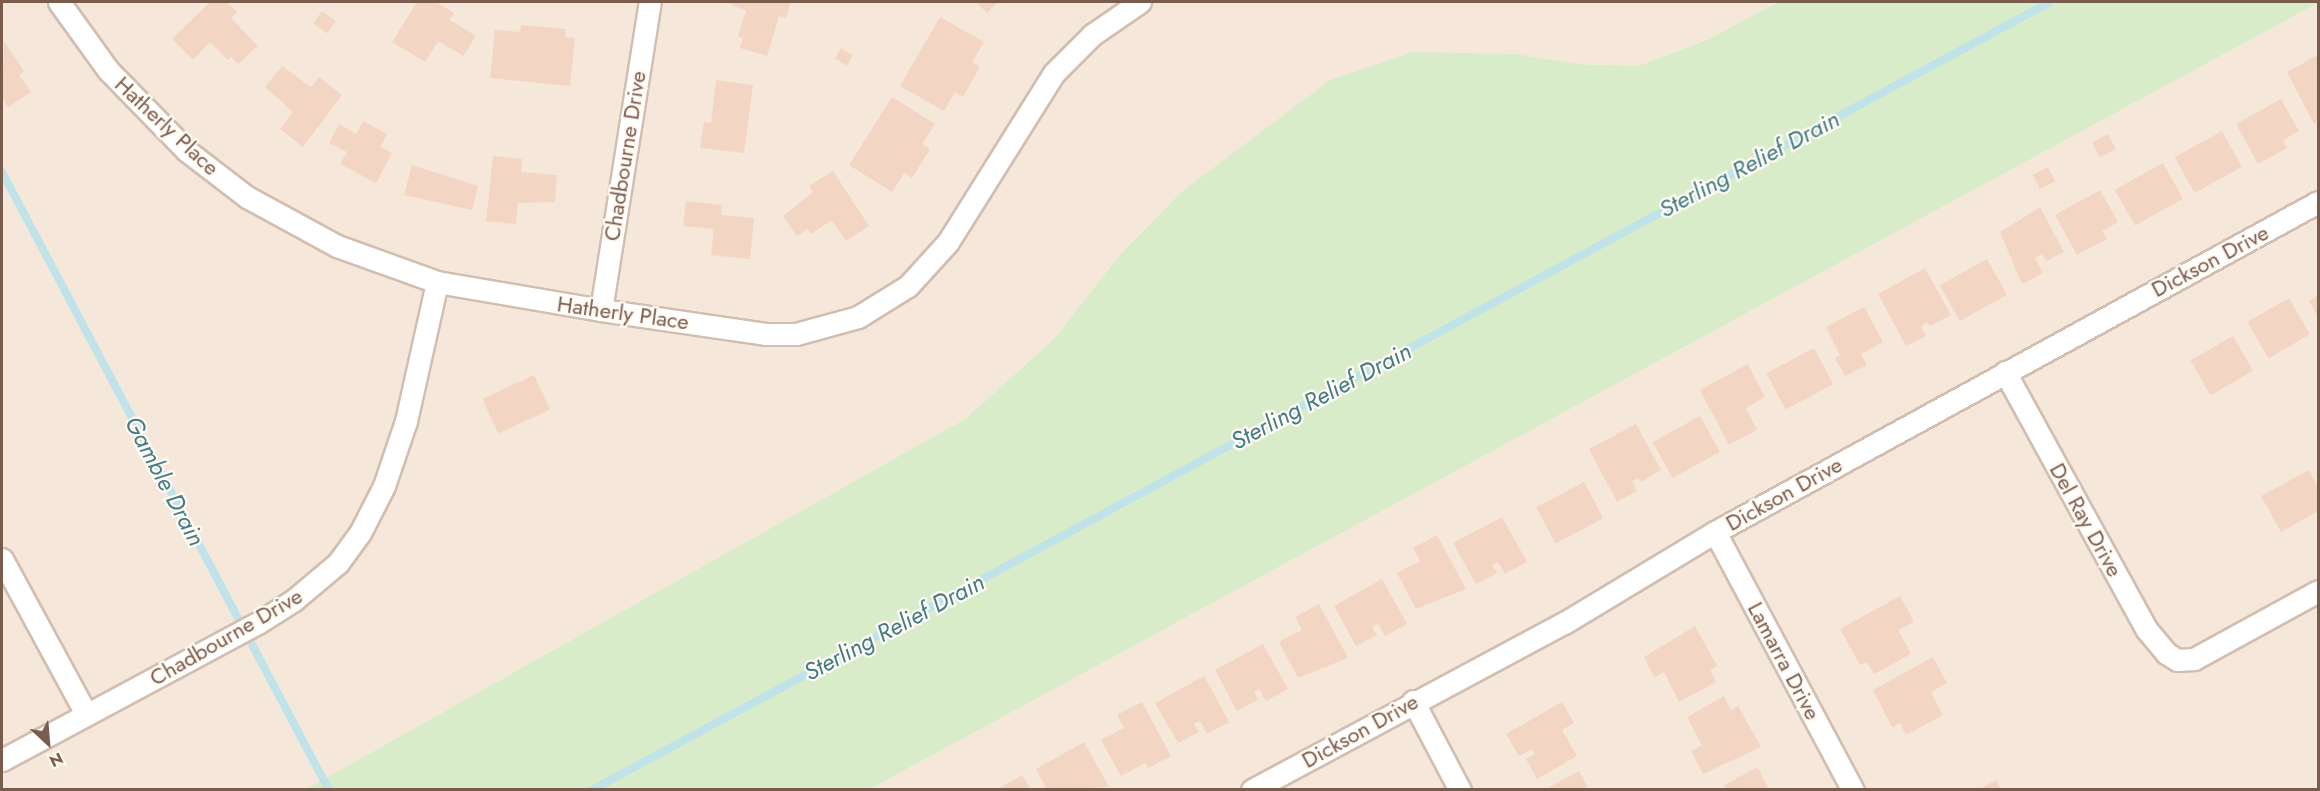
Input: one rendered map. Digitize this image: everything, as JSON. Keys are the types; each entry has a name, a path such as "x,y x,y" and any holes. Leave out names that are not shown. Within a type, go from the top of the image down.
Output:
{"street":[{"name":"Hatherly Place","path":"59,2 108,70 187,151 247,197 337,246 438,282 601,310 765,334 796,334 829,328 884,304 908,286 948,242 1054,73 1092,35 1140,2"},
{"name":"Chadbourne Drive","path":"601,310 650,2"},
{"name":"Dickson Drive","path":"1252,789 1413,701 1564,623 1716,532 2319,202"},
{"name":"Chadbourne Drive","path":"2,760 258,623 294,600 338,563 360,533 384,486 406,420 438,282"},
{"name":"Del Ray Drive","path":"2005,372 2147,630 2159,646 2177,660 2194,659 2319,591"},
{"name":"Lamarra Drive","path":"1716,532 1853,789"},
{"path":"2,559 87,714"},
{"path":"1413,701 1460,789"}],"shaded area":[{"path":"2,2 1778,2 1707,40 1638,66 1577,64 1180,193 1117,258 1055,338 965,419 306,789 2,790"},
{"path":"2318,3 2318,789 870,789"}],"green space":[{"name":"Sterling Relief Drain","path":"1778,2 2318,3 870,789 306,789 965,419 1055,338 1117,258 1180,193 1330,80 1413,52 1515,54 1577,64 1638,66 1707,40"}],"building":[{"path":"210,2 227,2 237,12 231,18 258,46 238,64 231,57 228,60 210,42 193,60 172,39"},
{"path":"417,2 436,2 454,13 450,20 476,36 463,56 438,41 425,62 392,42"},
{"path":"726,2 791,2 786,18 779,16 767,56 740,48 743,38 738,36 746,11"},
{"path":"976,2 998,2 987,13"},
{"path":"322,11 336,21 327,33 313,23"},
{"path":"940,17 984,42 972,62 980,67 963,97 955,92 944,111 900,86"},
{"path":"521,25 566,29 565,37 575,38 570,86 490,78 495,30 520,32"},
{"path":"4,41 24,71 19,75 31,92 8,107 2,97"},
{"path":"841,48 853,55 847,65 835,58"},
{"path":"2318,55 2318,121 2314,124 2287,72"},
{"path":"282,66 311,87 319,77 342,95 303,147 280,129 293,112 265,87"},
{"path":"716,80 753,85 744,153 700,148 704,122 711,123"},
{"path":"892,97 935,124 922,144 930,149 912,178 904,173 892,192 849,165"},
{"path":"2281,99 2299,131 2283,140 2287,148 2258,164 2236,124"},
{"path":"363,121 387,134 380,147 392,153 376,183 340,164 347,152 329,143 339,124 356,134"},
{"path":"2222,131 2242,167 2195,193 2175,157"},
{"path":"2108,134 2116,149 2100,157 2092,142"},
{"path":"493,156 522,159 521,172 557,175 555,202 518,203 516,224 486,221"},
{"path":"2163,163 2183,199 2135,226 2115,190"},
{"path":"412,165 478,186 472,210 404,195"},
{"path":"2048,167 2055,181 2040,189 2033,175"},
{"path":"833,171 869,226 846,241 832,220 811,234 808,229 797,236 783,216 813,192 809,186"},
{"path":"2100,190 2118,222 2102,231 2107,239 2077,255 2055,215"},
{"path":"686,201 722,205 721,215 754,218 750,259 711,255 714,229 683,226"},
{"path":"2040,207 2064,252 2046,261 2042,254 2035,258 2043,273 2022,284 2000,232"},
{"path":"1987,259 2007,295 1960,321 1940,285"},
{"path":"1925,268 1951,315 1930,326 1927,322 1921,326 1926,336 1906,346 1878,294"},
{"path":"2318,295 2318,317 2309,301"},
{"path":"2289,298 2310,334 2268,358 2247,322"},
{"path":"1864,307 1883,342 1861,354 1867,365 1845,376 1835,358 1840,355 1826,327"},
{"path":"2233,336 2253,371 2211,395 2191,361"},
{"path":"1814,348 1833,384 1786,410 1766,373"},
{"path":"1748,364 1765,397 1746,408 1757,430 1729,445 1700,390"},
{"path":"534,375 550,409 498,434 482,399"},
{"path":"1700,416 1720,452 1673,478 1653,442"},
{"path":"1636,424 1661,470 1641,482 1638,478 1632,481 1637,491 1617,502 1589,449"},
{"path":"2309,470 2318,488 2318,511 2281,532 2261,496"},
{"path":"1584,482 1603,518 1556,544 1536,507"},
{"path":"1502,517 1527,562 1505,574 1498,562 1492,565 1497,573 1476,584 1453,543"},
{"path":"1437,535 1466,589 1416,609 1397,573 1420,561 1413,548"},
{"path":"1382,579 1407,624 1385,636 1378,624 1372,627 1377,635 1356,646 1334,606"},
{"path":"1900,596 1914,622 1898,630 1911,654 1874,674 1867,662 1860,665 1840,629"},
{"path":"1319,604 1348,658 1298,678 1279,642 1302,630 1295,617"},
{"path":"1695,626 1717,666 1710,670 1716,682 1679,702 1664,672 1654,677 1644,657"},
{"path":"1263,644 1288,689 1266,701 1259,689 1254,692 1258,700 1237,711 1215,670"},
{"path":"1933,657 1947,683 1931,692 1943,715 1906,735 1900,723 1892,727 1873,690"},
{"path":"1204,676 1229,722 1207,734 1200,721 1194,724 1199,732 1178,743 1155,703"},
{"path":"1724,696 1731,710 1738,706 1761,747 1703,774 1691,751 1702,745 1687,717"},
{"path":"1142,702 1171,756 1148,768 1145,763 1121,776 1101,740 1124,728 1117,715"},
{"path":"1562,702 1574,723 1562,730 1577,756 1537,779 1526,759 1535,754 1532,749 1519,756 1506,734"},
{"path":"1084,742 1109,787 1047,790 1036,769"},
{"path":"1758,767 1769,790 1726,790 1724,785"},
{"path":"1579,771 1589,790 1544,790"},
{"path":"1022,775 1031,790 996,790"},
{"path":"1996,780 2002,790 1978,790"}],"waterway":[{"name":"Sterling Relief Drain","path":"592,790 2050,2"},
{"name":"Gamble Drain","path":"2,172 329,790"}]}
